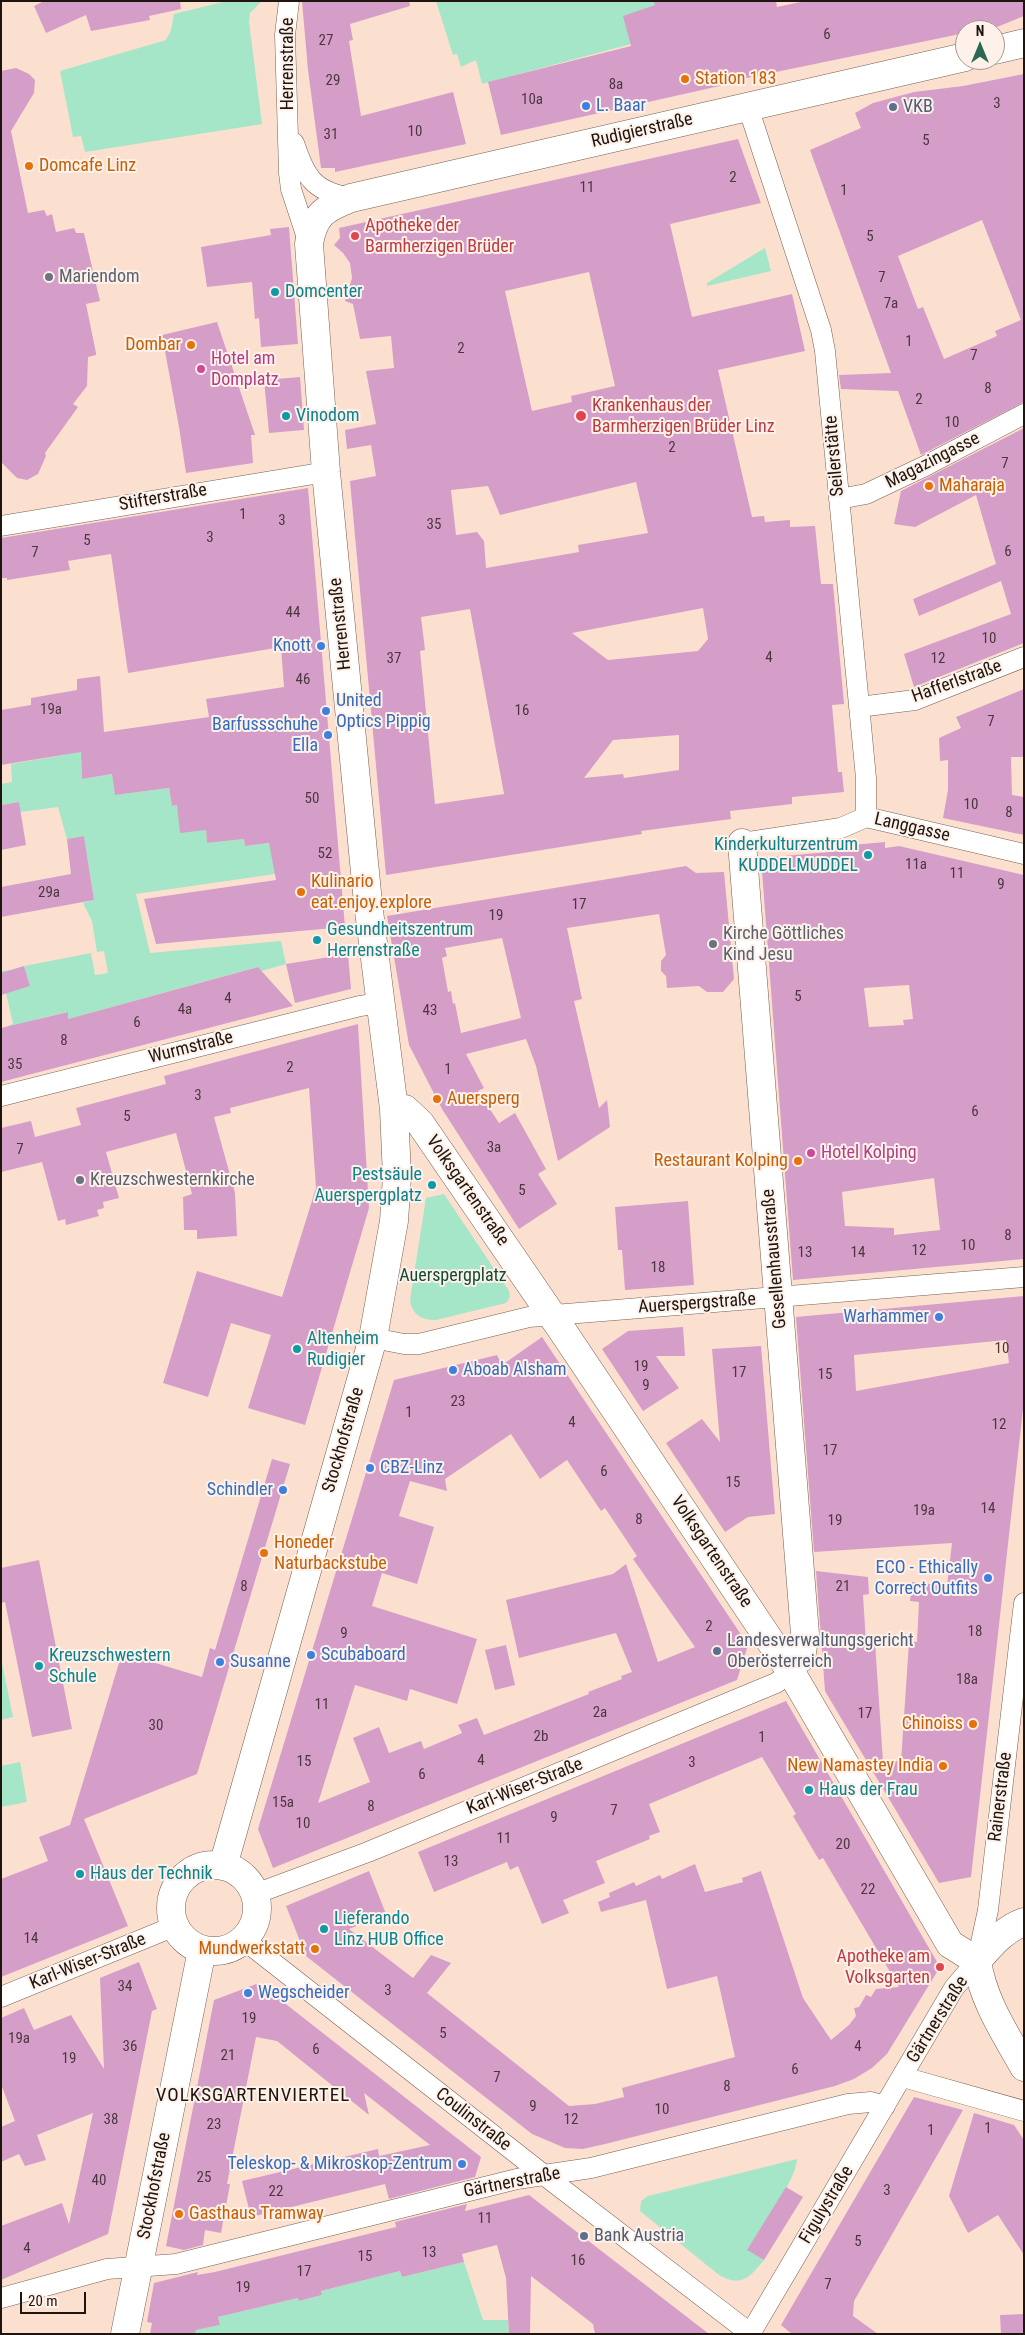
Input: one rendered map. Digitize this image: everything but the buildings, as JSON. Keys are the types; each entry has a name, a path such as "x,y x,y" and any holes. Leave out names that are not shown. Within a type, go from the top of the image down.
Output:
{"street":[{"name":"Herrenstraße","path":"289,1 285,35 291,189 309,244 326,472 368,903 381,1003"},
{"path":"1005,48 1024,43"},
{"name":"Rudigierstraße","path":"322,212 351,198 955,59"},
{"name":"Seilerstätte","path":"748,107 821,330 826,360 866,778 866,817"},
{"name":"Herrenstraße","path":"288,126 303,168 311,181 330,195 351,198"},
{"name":"Herrenstraße","path":"309,244 312,227 322,212"},
{"name":"Magazingasse","path":"840,499 866,494 1024,414"},
{"name":"Stifterstraße","path":"1,526 326,472"},
{"name":"Hafferlstraße","path":"859,707 915,700 1024,657"},
{"name":"Langgasse","path":"742,844 841,828 866,817 1024,854"},
{"name":"Gesellenhausstraße","path":"742,844 805,1634 796,1665"},
{"name":"Wurmstraße","path":"1,1096 360,1006 381,1003"},
{"name":"Stockhofstraße","path":"223,1866 373,1338 394,1221 397,1177 394,1109 381,1003"},
{"name":"Volksgartenstraße","path":"394,1109 405,1109 420,1123 796,1665 950,1944 977,1961"},
{"name":"Auerspergstraße","path":"373,1338 404,1344 419,1344 529,1316 1024,1278"},
{"name":"Rainerstraße","path":"977,1961 988,1910 1024,1603"},
{"name":"Karl-Wiser-Straße","path":"255,1894 368,1852 776,1683 796,1665"},
{"path":"223,1866 243,1876 255,1894 258,1904 255,1924 244,1940 237,1946 220,1951 202,1950 186,1941 175,1926 171,1906 175,1891 183,1878 202,1867 223,1866"},
{"path":"1024,1922 1014,1926 995,1940 977,1961 980,1982 988,2001 1024,2067"},
{"name":"Karl-Wiser-Straße","path":"1,1997 175,1926"},
{"name":"Coulinstraße","path":"244,1940 750,2334"},
{"name":"Stockhofstraße","path":"125,2334 202,1950"},
{"name":"Gärtnerstraße","path":"977,1961 954,1988 903,2077 1024,2111"},
{"name":"Figulystraße","path":"750,2334 903,2077"},
{"name":"Gärtnerstraße","path":"1,2298 107,2269 176,2264 518,2179 591,2168 848,2104 871,2102 885,2106"}],"green space":[{"path":"227,1 262,1 250,13 249,22 262,124 85,152 81,136 73,137 60,71 166,40 171,30 174,14"},
{"path":"436,1 653,1 655,5 624,16 631,44 482,84 476,60 461,67 457,54 453,55"},
{"path":"765,248 771,271 707,286 707,283"},
{"path":"79,715 82,779 112,774 115,795 169,788 172,806 223,800 206,830 207,843 244,839 245,846 297,840 282,856 275,874 136,894 150,953 281,941 286,964 261,971 257,967 68,1019 68,1012 37,1019 10,1034 8,1026 13,1024 1,971 13,970 20,989 30,986 24,966 91,953 95,975 108,973 104,951 97,952 92,921 83,903 94,900 84,836 67,839 58,807 20,812 19,802 1,805 1,784 12,782 11,764 64,755"},
{"name":"Auerspergplatz","path":"444,1194 509,1291 510,1297 506,1303 431,1320 418,1316 410,1300 426,1198"},
{"path":"1,1658 13,1717 1,1720"},
{"path":"20,1762 27,1802 1,1807 1,1766"},
{"path":"797,2159 791,2179 777,2205 748,2250 764,2260 744,2279 733,2281 719,2275 640,2211 641,2201 648,2196"},
{"path":"464,2262 483,2320 508,2320 509,2334 195,2334 196,2330 220,2325 218,2317 298,2298 300,2301 322,2295 321,2291 400,2271 402,2277"}],"place":[{"name":"Station 183","path":"685,79"},
{"name":"L. Baar","path":"586,106"},
{"name":"VKB","path":"893,107"},
{"name":"Domcafe Linz","path":"29,166"},
{"name":"Apotheke der Barmherzigen Brüder","path":"355,236"},
{"name":"Mariendom","path":"49,277"},
{"name":"Domcenter","path":"275,292"},
{"name":"Dombar","path":"191,345"},
{"name":"Hotel am Domplatz","path":"201,369"},
{"name":"Vinodom","path":"286,416"},
{"name":"Krankenhaus der Barmherzigen Brüder Linz","path":"581,416"},
{"name":"Maharaja","path":"929,486"},
{"name":"Knott","path":"321,646"},
{"name":"United Optics Pippig","path":"326,711"},
{"name":"Barfussschuhe Ella","path":"328,735"},
{"name":"Kinderkulturzentrum KUDDELMUDDEL","path":"868,855"},
{"name":"Kulinario eat.enjoy.explore","path":"301,892"},
{"name":"Gesundheitszentrum Herrenstraße","path":"317,940"},
{"name":"Kirche Göttliches Kind Jesu","path":"713,944"},
{"name":"Auersperg","path":"437,1099"},
{"name":"Hotel Kolping","path":"811,1153"},
{"name":"Restaurant Kolping","path":"798,1161"},
{"name":"Kreuzschwesternkirche","path":"80,1180"},
{"name":"Pestsäule Auerspergplatz","path":"432,1185"},
{"name":"Warhammer","path":"939,1317"},
{"name":"Altenheim Rudigier","path":"297,1349"},
{"name":"Aboab Alsham","path":"453,1370"},
{"name":"CBZ-Linz","path":"370,1468"},
{"name":"Schindler","path":"283,1490"},
{"name":"Honeder Naturbackstube","path":"264,1553"},
{"name":"ECO - Ethically Correct Outfits","path":"988,1578"},
{"name":"Landesverwaltungsgericht Oberösterreich","path":"717,1651"},
{"name":"Scubaboard","path":"311,1655"},
{"name":"Susanne","path":"220,1662"},
{"name":"Kreuzschwestern Schule","path":"39,1666"},
{"name":"Chinoiss","path":"973,1724"},
{"name":"New Namastey India","path":"943,1766"},
{"name":"Haus der Frau","path":"809,1790"},
{"name":"Haus der Technik","path":"80,1874"},
{"name":"Lieferando Linz HUB Office","path":"324,1929"},
{"name":"Mundwerkstatt","path":"315,1949"},
{"name":"Apotheke am Volksgarten","path":"940,1967"},
{"name":"Wegscheider","path":"248,1993"},
{"name":"Teleskop- & Mikroskop-Zentrum","path":"462,2164"},
{"name":"Gasthaus Tramway","path":"179,2214"},
{"name":"Bank Austria","path":"584,2236"}],"district":[{"name":"VOLKSGARTENVIERTEL","path":"253,2096"}]}
